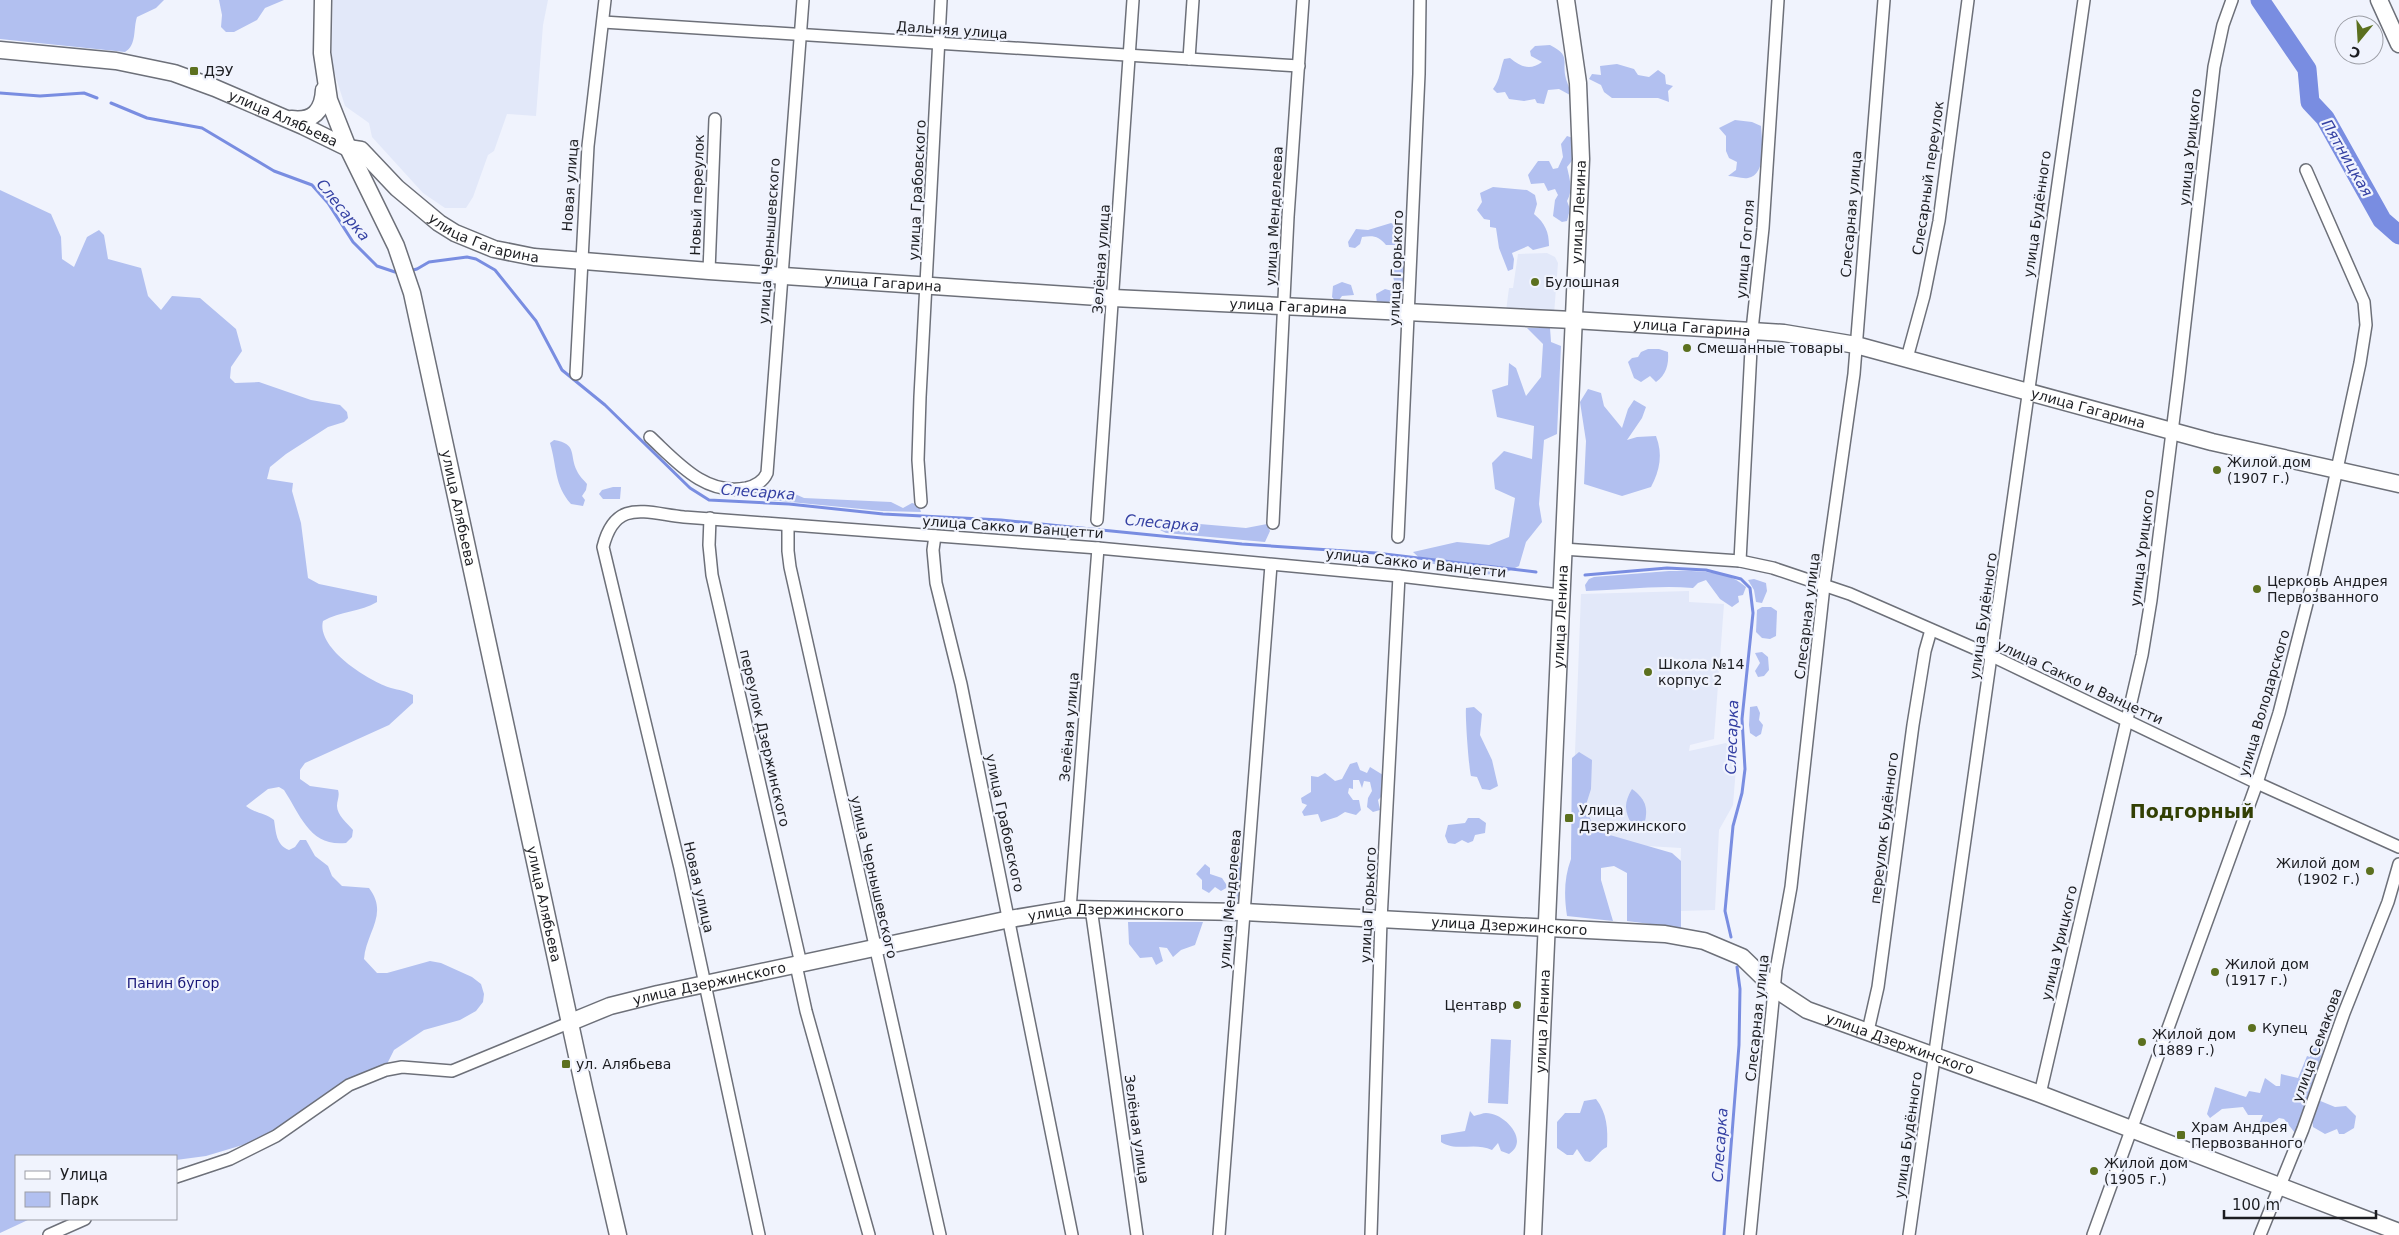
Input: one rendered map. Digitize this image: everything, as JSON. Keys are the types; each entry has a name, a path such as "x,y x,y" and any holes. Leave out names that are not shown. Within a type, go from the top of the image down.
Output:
{"main road":[{"path":"284,118 302,120 316,115 323,103 324,80 321,32 323,0"},
{"name":"улица Ленина","path":"1533,1235 1581,137 1578,84 1566,0"},
{"path":"2379,0 2399,44"},
{"name":"улица Алябьева","path":"0,50 116,61 153,68 197,81 348,148 399,252 412,294 618,1235"},
{"path":"324,80 332,112 348,148"},
{"name":"улица Гагарина","path":"348,148 361,150 397,188 439,224 476,242 515,254 580,261 927,287 1284,308 1573,320 1752,330 1856,345 2172,431 2336,472 2399,484"},
{"path":"374,201 376,192 382,187 397,188"},
{"name":"улица Дзержинского","path":"571,1022 610,1006 706,984 1010,919 1070,909 1244,912 1656,933 1693,938 1742,957 1774,989 1807,1010 2040,1094 2399,1232"}],"street":[{"name":"Новая улица","path":"576,374 580,261 588,146 606,0"},
{"name":"улица Чернышевского","path":"650,437 690,472 711,486 730,490 747,488 760,483 767,473 770,460 803,0"},
{"name":"улица Грабовского","path":"921,502 918,437 941,0"},
{"name":"Зелёная улица","path":"1097,520 1133,0"},
{"path":"1189,60 1193,0"},
{"name":"улица Менделеева","path":"1273,524 1303,0"},
{"name":"улица Горького","path":"1398,537 1409,313 1420,0"},
{"name":"улица Гоголя","path":"1740,561 1752,330 1763,228 1778,0"},
{"name":"Слесарная улица","path":"1750,1235 1774,989 1792,877 1824,586 1853,381 1884,0"},
{"name":"Слесарный переулок","path":"1907,358 1924,296 1939,221 1968,0"},
{"name":"улица Будённого","path":"1910,1235 2084,0"},
{"name":"улица Урицкого","path":"2040,1094 2126,720 2136,684 2151,600 2214,67 2223,25 2232,0"},
{"name":"Дальняя улица","path":"603,22 939,45 1299,66"},
{"name":"Новый переулок","path":"709,271 715,119"},
{"name":"улица Володарского","path":"2093,1235 2256,784 2293,661 2360,363 2365,311 2361,293 2306,170"},
{"name":"улица Сакко и Ванцетти","path":"603,547 612,523 619,516 632,511 788,525 1098,548 1399,576 1560,595"},
{"name":"переулок Дзержинского","path":"710,518 709,545 714,582 799,964 806,1011 869,1235"},
{"name":"улица Чернышевского","path":"788,525 787,542 790,567 874,948 940,1235"},
{"name":"улица Грабовского","path":"935,536 933,550 936,583 961,684 1010,919 1072,1235"},
{"name":"Новая улица","path":"603,547 706,984 759,1235"},
{"name":"Зелёная улица","path":"1070,909 1098,548"},
{"name":"улица Сакко и Ванцетти","path":"1562,549 1740,561 1773,568 1850,594 1992,656 2256,784 2399,847"},
{"name":"улица Менделеева","path":"1218,1235 1271,565"},
{"name":"улица Горького","path":"1371,1235 1381,920 1399,576"},
{"name":"переулок Будённого","path":"1868,1031 1878,987 1912,725 1924,651 1931,630"},
{"name":"улица Семакова","path":"2260,1235 2388,902 2399,864"},
{"name":"Зелёная улица","path":"1090,908 1137,1235"},
{"path":"178,1176 230,1159 276,1136 349,1085 386,1070 402,1067 452,1070 571,1022"},
{"path":"49,1235 83,1220"}],"shaded area":[{"path":"333,0 548,0 543,25 536,116 507,114 494,151 488,155 473,197 466,208 445,208 423,193 372,137 369,123 345,106 331,62"},
{"path":"1547,253 1555,257 1558,263 1554,314 1506,311 1509,288 1513,288 1518,254"},
{"name":"Школа №14 корпус 2","path":"1689,591 1689,602 1724,604 1714,739 1690,745 1689,751 1726,743 1737,755 1733,805 1719,830 1715,910 1679,911 1681,848 1629,845 1571,859 1581,594"}],"green space":[{"path":"0,0 164,0 156,8 137,17 133,41 125,52 0,39"},
{"path":"219,0 284,0 265,8 257,20 234,32 226,32 221,27 222,15"},
{"path":"1550,45 1561,52 1563,56 1570,95 1559,89 1548,90 1544,104 1537,103 1535,99 1524,101 1509,99 1505,92 1497,93 1493,89 1499,78 1504,59 1510,58 1526,67 1538,65 1542,62 1531,56 1530,51 1535,46"},
{"path":"1617,64 1634,69 1638,75 1649,77 1658,70 1665,75 1666,84 1673,86 1668,91 1669,102 1658,98 1612,98 1604,92 1601,85 1589,79 1592,74 1601,75 1600,66"},
{"path":"1735,120 1752,122 1761,126 1761,164 1758,171 1748,178 1728,176 1736,170 1737,162 1729,158 1726,151 1726,136 1719,128"},
{"path":"1567,136 1573,138 1575,157 1567,167 1570,189 1567,201 1570,209 1567,221 1562,222 1553,216 1555,200 1558,195 1555,189 1548,191 1544,183 1531,184 1528,175 1538,161 1549,161 1553,169 1558,168 1563,157 1561,144"},
{"path":"1493,187 1527,190 1535,195 1537,204 1534,214 1544,224 1548,236 1549,246 1533,250 1528,246 1512,253 1514,259 1513,269 1508,271 1499,248 1496,228 1490,227 1490,220 1484,219 1477,210 1482,202 1480,193"},
{"name":"Панин бугор","path":"0,190 51,214 61,237 62,259 74,267 87,237 99,230 104,235 108,259 141,268 148,296 161,310 172,296 200,298 236,329 242,351 231,367 230,378 235,383 259,382 311,400 340,405 347,412 348,418 344,422 328,427 286,454 270,467 267,479 293,483 292,491 301,523 308,578 319,584 377,596 377,602 371,605 336,615 323,621 323,631 327,642 335,652 358,671 381,684 413,695 413,703 389,725 305,763 300,770 300,779 310,786 338,790 337,809 353,830 352,837 346,843 334,843 315,835 308,828 284,790 279,787 268,789 246,806 274,820 277,838 285,848 289,850 295,847 300,840 306,840 315,856 328,866 332,876 342,886 369,888 375,897 377,915 364,959 377,973 387,973 430,961 441,963 472,977 481,984 484,994 483,1002 476,1011 460,1020 424,1030 394,1050 387,1064 356,1076 319,1098 287,1123 256,1141 206,1156 178,1160 178,1155 15,1155 15,1220 28,1220 0,1233"},
{"path":"1391,223 1400,227 1403,237 1395,245 1386,245 1378,238 1369,236 1362,237 1360,244 1355,248 1349,247 1348,242 1356,229 1368,230"},
{"path":"1393,257 1400,257 1404,262 1406,289 1400,290 1394,281 1393,270 1396,263"},
{"path":"1342,282 1351,285 1354,295 1342,296 1337,303 1332,297 1333,286"},
{"path":"1385,289 1396,292 1395,298 1387,303 1377,304 1376,294"},
{"path":"1527,328 1550,328 1551,342 1561,346 1557,434 1544,440 1539,504 1542,522 1526,542 1519,566 1503,574 1469,575 1452,566 1425,563 1413,552 1457,542 1489,545 1509,537 1515,498 1495,489 1492,463 1504,451 1532,459 1534,426 1497,417 1492,390 1508,385 1509,363 1516,368 1526,396 1541,377 1543,344"},
{"path":"1648,349 1659,349 1668,352 1666,369 1656,382 1650,376 1641,382 1634,378 1628,362"},
{"path":"1588,389 1601,393 1604,406 1622,428 1628,409 1634,400 1646,407 1642,418 1627,440 1637,437 1656,436 1660,462 1651,487 1622,496 1584,484 1586,441 1580,402"},
{"path":"554,440 567,444 570,447 577,471 587,484 582,496 585,500 583,506 571,504 562,490 550,443"},
{"path":"621,487 620,499 603,499 599,494 602,490"},
{"path":"760,487 786,490 804,498 891,502 903,508 912,503 919,505 921,512 882,511 760,499 748,493"},
{"path":"1165,521 1246,528 1267,524 1270,531 1265,542 1166,533 1160,530"},
{"path":"1669,571 1699,571 1720,574 1738,581 1746,587 1743,595 1738,596 1739,602 1732,607 1720,599 1706,580 1698,583 1693,588 1653,587 1586,591 1585,585 1589,579 1594,577"},
{"path":"1754,579 1766,583 1767,591 1762,603 1756,602 1754,590 1748,580"},
{"path":"1762,607 1771,607 1777,611 1776,636 1770,639 1762,638 1756,632 1757,610"},
{"path":"1762,652 1768,657 1769,670 1764,676 1758,677 1755,671 1760,663 1755,653"},
{"path":"1757,706 1760,713 1759,720 1763,725 1761,734 1756,737 1750,733 1749,725 1750,707"},
{"path":"1474,707 1482,714 1480,735 1492,760 1498,786 1490,790 1482,789 1477,777 1471,776 1467,743 1466,708"},
{"path":"1579,752 1592,760 1591,789 1585,808 1596,831 1672,853 1681,861 1681,928 1627,921 1627,873 1614,866 1601,868 1601,880 1613,921 1567,916 1565,887 1571,859 1572,758"},
{"path":"1357,762 1360,770 1367,773 1370,767 1383,775 1382,796 1378,800 1380,810 1373,812 1367,807 1368,798 1372,791 1370,782 1364,781 1362,788 1359,780 1353,780 1353,789 1349,788 1348,793 1353,800 1359,800 1361,810 1356,815 1345,812 1337,817 1321,822 1318,814 1304,816 1302,812 1307,805 1302,803 1301,798 1311,792 1311,776 1318,777 1325,773 1335,781 1342,779 1350,764"},
{"path":"1632,789 1644,801 1646,816 1643,828 1632,825 1628,815 1626,802"},
{"path":"1468,818 1479,818 1486,823 1485,833 1475,835 1473,841 1468,843 1462,840 1455,844 1448,843 1445,836 1448,825 1465,823"},
{"path":"1234,862 1240,862 1243,870 1242,887 1237,900 1229,878 1232,876 1231,868"},
{"path":"1205,864 1210,868 1210,874 1222,878 1228,887 1221,891 1215,887 1209,893 1202,889 1202,880 1196,874"},
{"path":"1128,922 1203,922 1195,945 1181,950 1173,957 1167,948 1159,947 1163,961 1156,965 1152,957 1140,958 1129,944"},
{"path":"1491,1039 1511,1040 1508,1104 1488,1103"},
{"path":"2322,1045 2323,1051 2295,1133 2284,1119 2279,1118 2266,1128 2258,1126 2263,1115 2248,1115 2243,1107 2222,1109 2210,1118 2207,1114 2215,1087 2246,1097 2249,1091 2260,1093 2265,1078 2276,1086 2280,1086 2281,1074 2298,1078 2307,1056 2310,1057 2313,1049"},
{"path":"1596,1099 1600,1104 1606,1122 1607,1147 1590,1162 1585,1161 1577,1149 1573,1155 1567,1155 1557,1148 1557,1122 1565,1113 1580,1113 1584,1101"},
{"path":"2318,1100 2335,1107 2346,1106 2356,1116 2354,1128 2344,1134 2339,1134 2337,1129 2325,1134 2313,1127 2312,1117"},
{"path":"1470,1111 1474,1116 1485,1113 1493,1114 1507,1123 1516,1135 1515,1149 1509,1154 1501,1151 1498,1143 1492,1150 1479,1147 1453,1146 1441,1142 1441,1135 1465,1131"}],"waterway":[{"name":"Пятницкая","path":"2260,0 2307,69 2310,102 2325,118 2382,220 2399,235"},
{"name":"Слесарка","path":"0,93 40,96 84,93 97,98"},
{"name":"Слесарка","path":"111,103 147,118 202,128 274,171 312,185 328,203 353,242 377,266 400,272"},
{"name":"Слесарка","path":"409,271 429,262 467,257 476,259 495,270 536,321 562,370 605,405 690,488 709,500 789,504 883,514 1001,520 1242,544 1376,553 1536,572"},
{"name":"Слесарка","path":"1585,575 1667,568 1706,570 1741,579 1750,588 1753,613 1742,719 1745,769 1742,793 1733,826 1725,911 1731,937"},
{"name":"Слесарка","path":"1724,1235 1739,1045 1740,989 1737,967"}],"place":[{"name":"ДЭУ","path":"194,71"},
{"name":"Булошная","path":"1535,282"},
{"name":"Смешанные товары","path":"1687,348"},
{"name":"Жилой дом (1907 г.)","path":"2217,470"},
{"name":"Церковь Андрея Первозванного","path":"2257,589"},
{"name":"Школа №14 корпус 2","path":"1648,672"},
{"name":"Улица Дзержинского","path":"1569,818"},
{"name":"Жилой дом (1902 г.)","path":"2370,871"},
{"name":"Жилой дом (1917 г.)","path":"2215,972"},
{"name":"Центавр","path":"1517,1005"},
{"name":"Купец","path":"2252,1028"},
{"name":"Жилой дом (1889 г.)","path":"2142,1042"},
{"name":"ул. Алябьева","path":"566,1064"},
{"name":"Храм Андрея Первозванного","path":"2181,1135"},
{"name":"Жилой дом (1905 г.)","path":"2094,1171"}],"district":[{"name":"Подгорный","path":"2192,811"}]}
